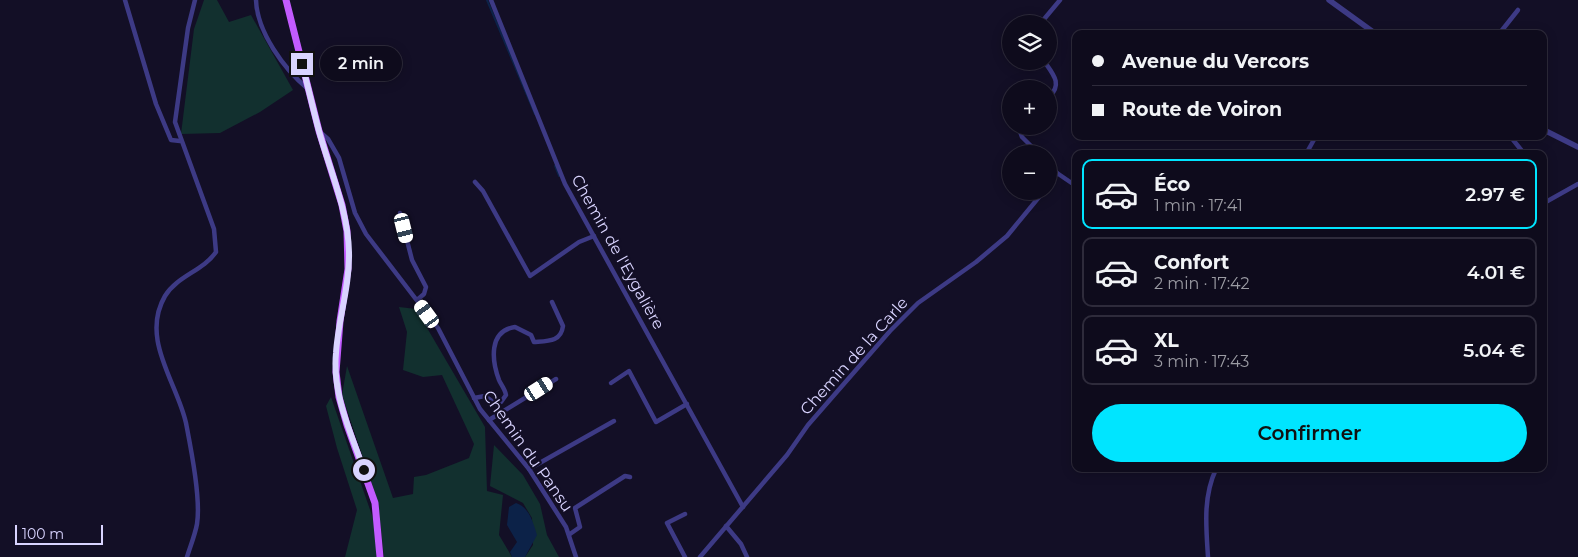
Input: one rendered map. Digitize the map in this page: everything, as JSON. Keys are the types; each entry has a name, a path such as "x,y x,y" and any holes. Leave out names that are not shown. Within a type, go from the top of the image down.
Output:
{"main road":[{"path":"286,0 319,131 342,205 349,252 336,354 336,372 339,397 347,425 375,503 380,557"}],"street":[{"path":"125,0 156,104 171,140 180,141"},
{"path":"186,557 197,525 197,495 186,421 159,350 157,320 165,296 172,287 212,258 216,252 217,244 196,176 180,141 175,122 188,28 195,0"},
{"path":"256,0 256,14 293,76 309,90"},
{"name":"Chemin de l'Eygalière","path":"491,0 565,184 743,507"},
{"path":"1048,15 1060,0"},
{"path":"1329,0 1370,30"},
{"path":"1503,30 1518,10"},
{"name":"Chemin du Pansu","path":"319,131 328,139 339,158 355,213 366,234 383,259 438,328 474,398 489,420 529,469 570,534 576,557"},
{"path":"1547,132 1578,148"},
{"path":"1021,135 1030,145"},
{"path":"1513,140 1521,150"},
{"path":"1057,174 1072,183"},
{"path":"475,182 483,191 530,276 578,242 594,236"},
{"path":"1547,201 1578,184"},
{"name":"Chemin de la Carle","path":"700,557 743,507 812,420 906,314 942,284 976,262 1007,236 1037,200"},
{"path":"400,213 412,260 426,287 424,294 417,300"},
{"path":"474,398 485,396 496,404 506,394 499,379 494,354 498,338 506,330 520,329 531,335 534,342 552,341 560,335 563,326 552,302"},
{"path":"611,383 629,371 656,422 687,404"},
{"path":"489,420 556,379"},
{"path":"529,469 614,421"},
{"path":"1208,557 1205,513 1210,481 1214,472"},
{"path":"570,534 580,526 575,508 625,476 630,477"},
{"path":"684,514 667,524 685,557"},
{"path":"726,526 741,544 746,557"}],"green space":[{"path":"204,0 217,0 229,22 251,15 293,90 260,112 220,133 181,134 194,29"},
{"path":"399,307 416,309 485,427 487,491 503,495 499,535 512,557 384,557 378,502 342,395 347,366 393,498 413,494 414,477 426,475 469,458 474,444 442,375 423,377 403,370 407,332"},
{"path":"331,397 376,527 376,557 345,557 357,510 326,406"},
{"path":"494,445 523,475 540,504 547,535 559,557 525,557 533,545 532,518 523,503 490,486"}],"water":[{"path":"516,503 527,511 537,535 525,557 512,557 510,552 517,542 507,525 509,507"}],"waterway":[{"path":"487,0 535,114"},
{"path":"555,166 559,176"}],"route":[{"path":"302,64 319,131 342,205 347,231 348,269 336,354 336,372 339,397 347,425 364,470"}]}
